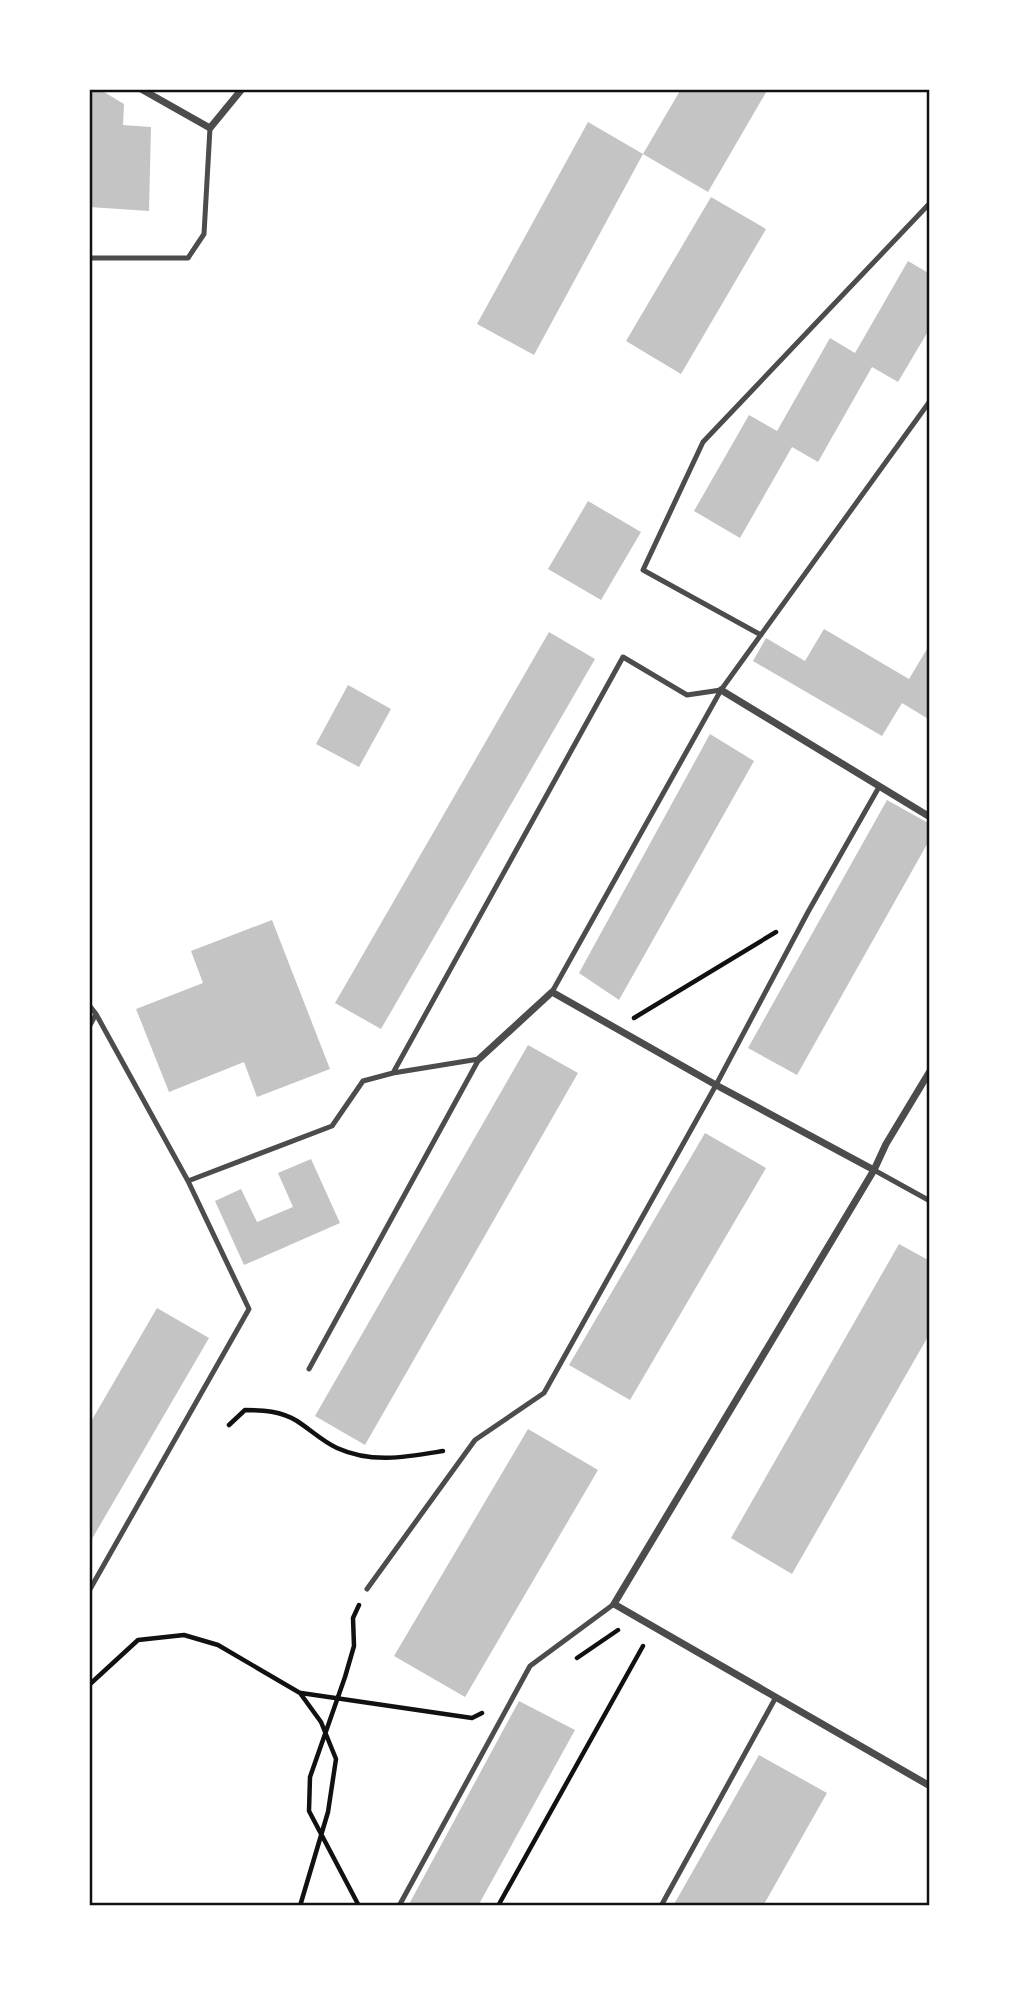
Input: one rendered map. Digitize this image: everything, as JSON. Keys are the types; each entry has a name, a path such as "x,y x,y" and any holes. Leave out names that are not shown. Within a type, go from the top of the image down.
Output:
{"street":[{"path":"141,89 210,128 242,89"},
{"path":"721,690 930,817"},
{"path":"480,1059 552,992 874,1170"},
{"path":"930,1071 886,1144 874,1170 614,1604 930,1786"}],"lane":[{"path":"89,258 188,258 204,233 210,128"},
{"path":"761,635 643,570 703,442 930,202"},
{"path":"552,992 721,690 930,401"},
{"path":"393,1073 623,657 687,695 721,690"},
{"path":"367,1589 475,1440 544,1393 879,787"},
{"path":"89,1005 188,1181 249,1309 89,1591"},
{"path":"89,1027 96,1014"},
{"path":"188,1181 332,1126 363,1081 393,1073 480,1059"},
{"path":"309,1369 480,1059"},
{"path":"874,1170 930,1201"},
{"path":"399,1906 530,1666 614,1604"},
{"path":"661,1906 776,1697"}],"path":[{"path":"627,1022 808,912"},
{"path":"229,1425 245,1409 270,1410 296,1420 320,1439 339,1449 369,1458 386,1459 446,1451 475,1440"},
{"path":"359,1906 309,1811 310,1777 354,1646 353,1618 367,1589"},
{"path":"576,1659 618,1630"},
{"path":"89,1685 138,1640 184,1635 218,1646 300,1693 472,1718 513,1696"},
{"path":"498,1906 643,1646"},
{"path":"300,1693 321,1722 336,1759 328,1812 300,1906"}],"building":[{"path":"89,89 99,89 124,104 123,125 151,127 149,211 89,207"},
{"path":"681,89 768,89 708,192 643,154"},
{"path":"588,122 643,154 534,355 477,324"},
{"path":"711,197 766,229 681,374 626,341"},
{"path":"908,261 930,274 930,328 898,382 872,367 818,462 792,447 740,538 694,511 749,415 777,431 830,338 855,353"},
{"path":"588,501 641,532 601,600 548,569"},
{"path":"824,629 909,679 930,644 930,720 902,703 882,736 753,661 766,638 805,661"},
{"path":"549,632 595,659 381,1029 335,1003"},
{"path":"348,685 391,709 359,767 316,744"},
{"path":"710,734 754,761 619,1000 579,973"},
{"path":"887,800 930,824 930,839 797,1075 748,1048"},
{"path":"272,920 330,1069 257,1097 244,1062 169,1092 136,1009 203,983 191,951"},
{"path":"528,1045 578,1073 365,1445 315,1416"},
{"path":"705,1133 766,1168 630,1400 569,1365"},
{"path":"311,1159 340,1223 244,1265 215,1201 241,1189 257,1222 293,1207 278,1173"},
{"path":"899,1244 930,1261 930,1333 792,1574 731,1538"},
{"path":"157,1308 209,1338 89,1544 89,1425"},
{"path":"528,1429 598,1470 465,1697 394,1656"},
{"path":"519,1701 575,1730 478,1906 408,1906"},
{"path":"759,1755 827,1793 763,1906 673,1906"}]}
